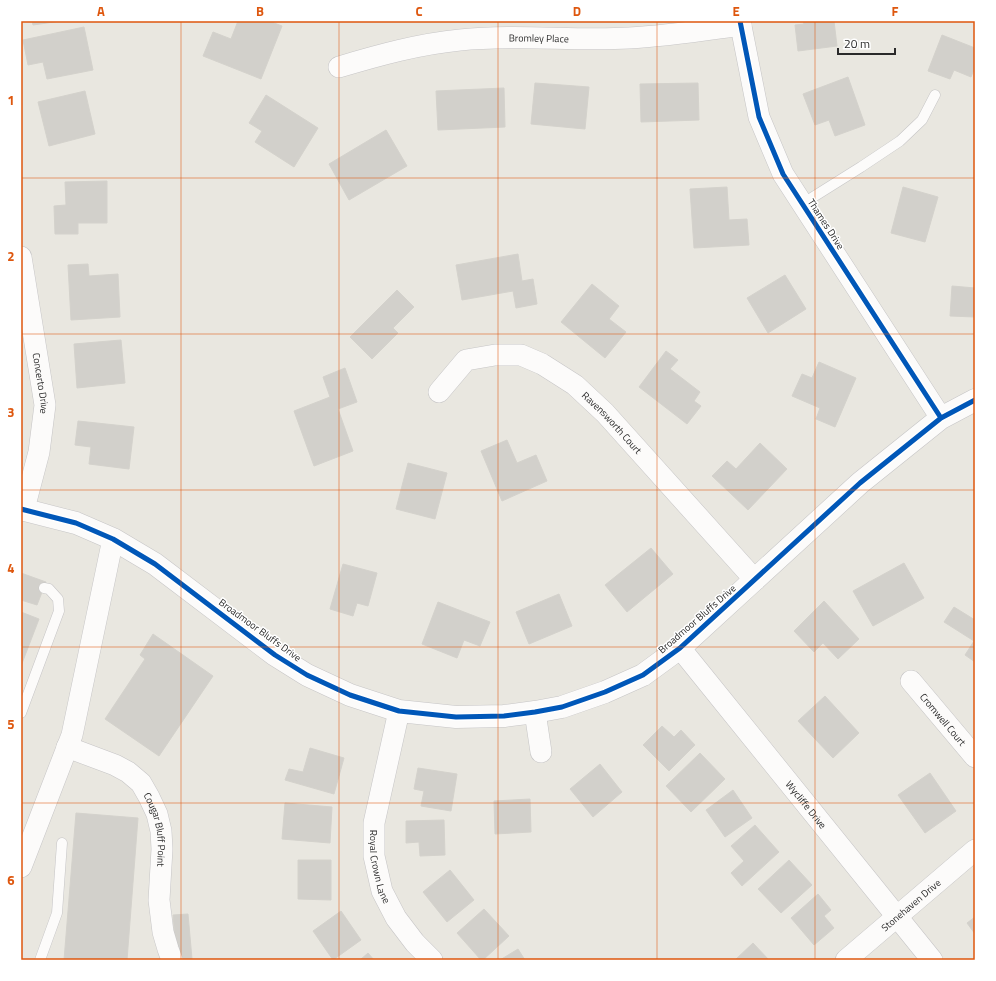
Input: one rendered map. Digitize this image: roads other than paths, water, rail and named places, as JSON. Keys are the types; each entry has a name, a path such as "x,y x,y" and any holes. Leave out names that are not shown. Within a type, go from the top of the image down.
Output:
{"street":[{"name":"Bromley Place","path":"339,67 389,52 460,40 509,37 630,38 740,23"},
{"name":"Thames Drive","path":"740,23 759,117 783,174 941,418"},
{"name":"Concerto Drive","path":"21,257 29,355 45,405 39,452 22,509"},
{"name":"Ravensworth Court","path":"439,392 466,360 495,355 521,356 542,364 576,386 605,413 755,580"},
{"name":"Broadmoor Bluffs Drive","path":"22,509 76,523 114,539 155,564 275,655 307,675 350,695 399,711 456,716 504,716 562,707 605,692 643,675 680,648 860,483 941,418 975,400"},
{"path":"21,866 72,735 114,539"},
{"name":"Wycliffe Drive","path":"680,648 932,960"},
{"name":"Cromwell Court","path":"911,681 975,756"},
{"name":"Royal Crown Lane","path":"399,711 374,823 374,856 382,892 396,918 415,943 432,960"},
{"path":"534,712 541,752"},
{"name":"Cougar Bluff Point","path":"67,747 116,765 128,772 140,783 149,797 157,814 161,831 162,849 159,900 164,932 172,960"},
{"name":"Stonehaven Drive","path":"846,960 975,850"}],"lane":[{"path":"802,204 900,141 922,120 935,95"},
{"path":"21,713 59,611 58,599 49,590 44,588"},
{"path":"40,960 57,913 62,843"}]}
